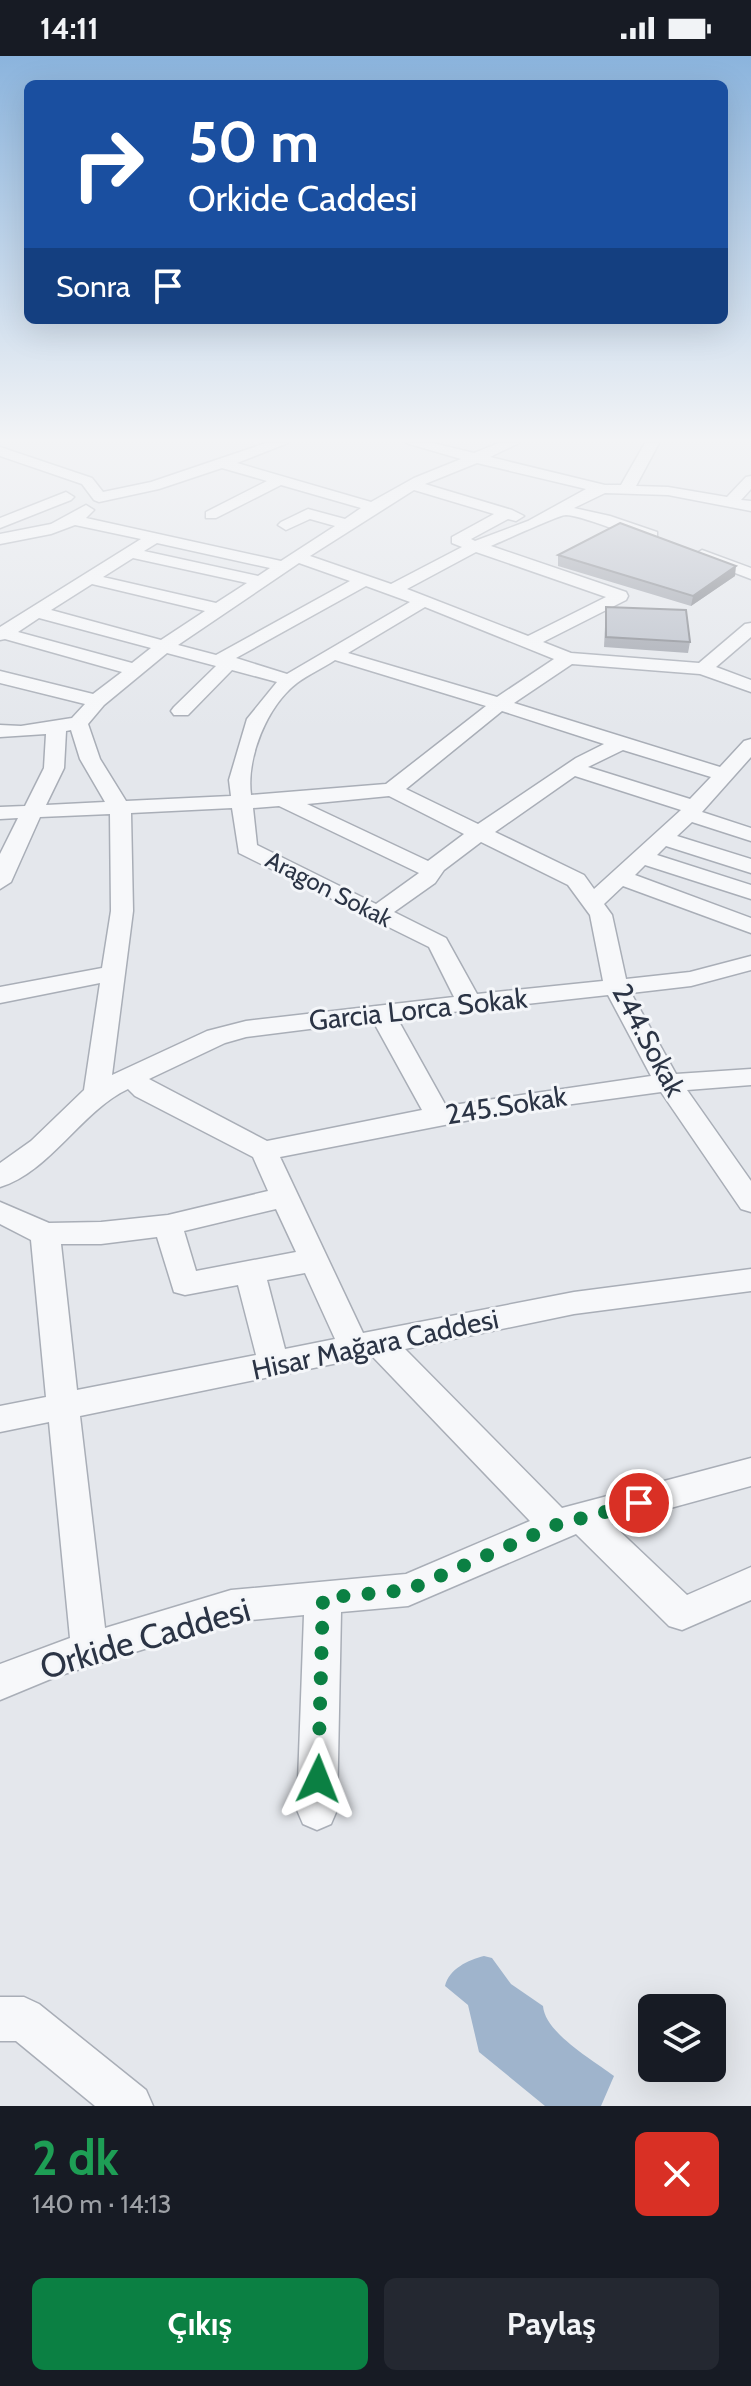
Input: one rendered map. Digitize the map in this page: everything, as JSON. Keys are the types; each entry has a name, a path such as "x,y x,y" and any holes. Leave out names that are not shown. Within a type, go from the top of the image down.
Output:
{"street":[{"path":"2,634 153,539"},
{"path":"158,539 289,562 365,580 568,658 703,669 751,686"},
{"path":"0,731 21,732 67,725 167,644 325,539"},
{"path":"460,539 458,540 474,547 620,596 529,642"},
{"path":"393,590 496,539"},
{"path":"658,539 751,574"},
{"path":"130,553 259,581"},
{"path":"90,579 218,609"},
{"path":"181,711 225,661 365,580"},
{"name":"Aragon Sokak","path":"424,601 289,680 257,719 239,780 247,848 438,943 470,1003"},
{"path":"37,612 167,644 289,680"},
{"path":"703,669 751,628"},
{"path":"2,634 136,670"},
{"path":"332,654 425,679 618,745 722,774"},
{"path":"0,813 281,800 392,790 500,704 568,658"},
{"path":"0,677 97,701"},
{"path":"67,725 120,809 122,911 97,1093"},
{"path":"0,882 2,872 54,768 67,725"},
{"path":"378,913 427,878 479,833 573,769 618,745"},
{"path":"591,903 691,810 751,745"},
{"path":"573,769 691,810 751,835"},
{"name":"244.Sokak","path":"392,790 576,880 601,915 616,988 667,1081 751,1202"},
{"path":"281,800 432,871"},
{"path":"662,838 751,866"},
{"path":"641,857 751,892"},
{"path":"620,877 751,926"},
{"name":"Garcia Lorca Sokak","path":"0,1177 41,1148 97,1093 216,1037 246,1029 381,1012 691,979 751,963"},
{"path":"0,995 113,973"},
{"path":"381,1012 438,1116"},
{"path":"131,1076 144,1090 264,1151 314,1260 368,1346 570,1522 682,1614 751,1583"},
{"name":"245.Sokak","path":"264,1151 438,1116 667,1081 751,1077"},
{"path":"0,1212 45,1234 101,1233 168,1225 285,1197"},
{"path":"168,1225 185,1284 314,1260"},
{"path":"45,1234 89,1650"},
{"path":"250,1272 274,1365"},
{"name":"Hisar Mağara Caddesi","path":"0,1419 574,1303 751,1280"},
{"name":"Orkide Caddesi","path":"0,1682 89,1650 231,1606 408,1590 570,1522 751,1472"},
{"path":"317,1810 323,1598"},
{"path":"0,2019 24,2019 130,2106"}],"water":[{"path":"484,1956 492,1958 511,1984 543,2006 552,2026 561,2036 614,2076 601,2106 545,2106 479,2052 468,2005 445,1986 460,1966"}],"building":[{"path":"590,539 662,539 736,566 693,596 558,555"},
{"path":"606,607 686,610 690,642 606,637"}],"route":[{"path":"318,1779 323,1598 408,1590 556,1525 639,1503"}]}
